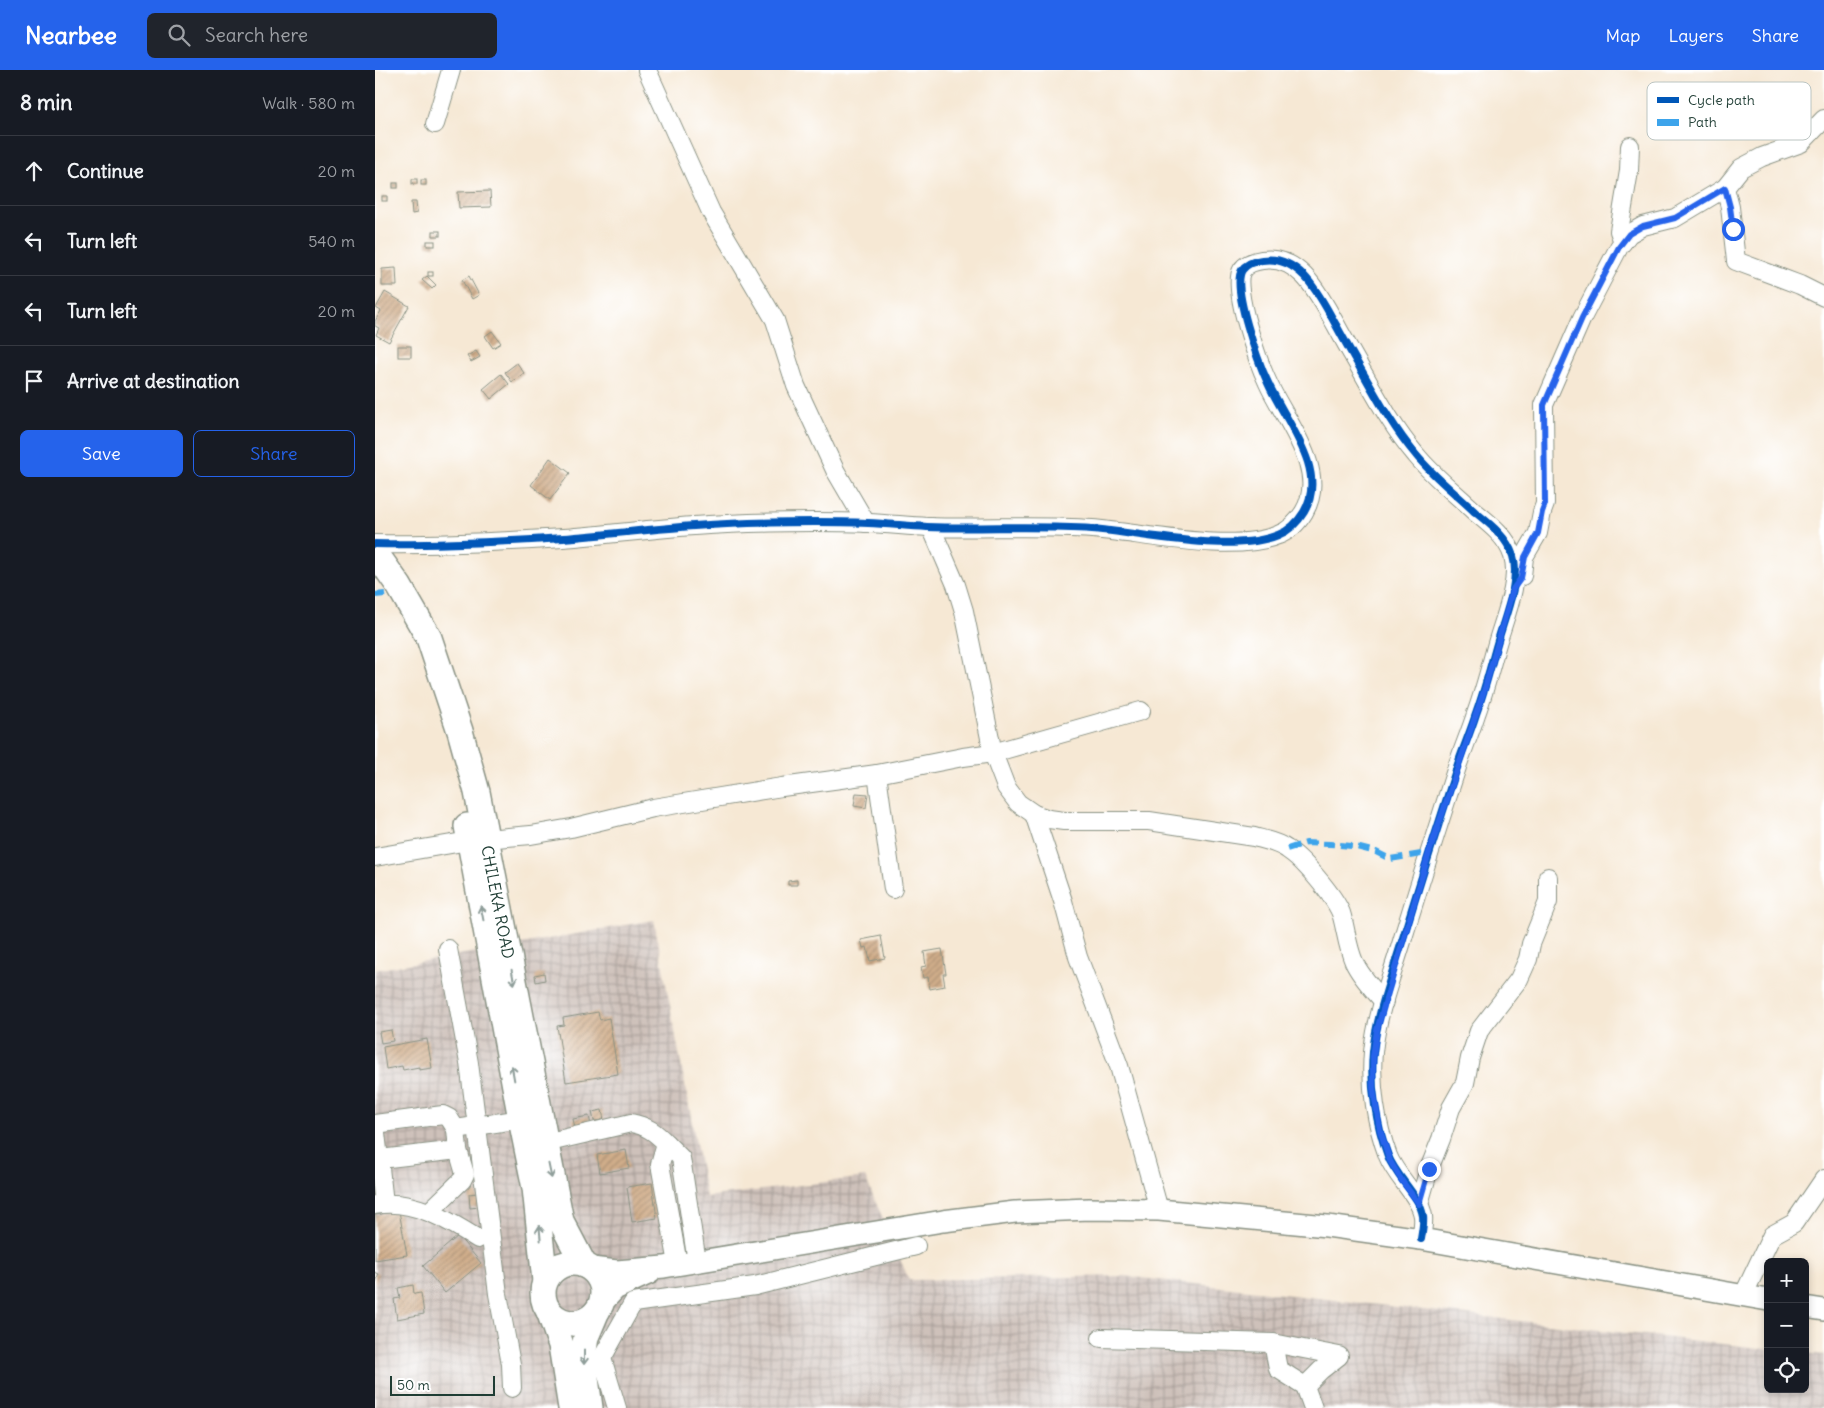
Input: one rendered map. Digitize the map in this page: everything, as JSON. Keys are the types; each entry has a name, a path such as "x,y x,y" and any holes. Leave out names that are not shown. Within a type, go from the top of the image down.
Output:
{"highway":[{"name":"CHILEKA ROAD","path":"375,552 399,586 429,638 460,730 477,792 477,840 521,1119 535,1188 545,1281 543,1297 561,1345 571,1408"},
{"path":"375,579 414,643 477,840"},
{"name":"CHILEKA ROAD","path":"477,840 561,1221 588,1267 601,1281 603,1288 599,1307 586,1337 583,1357 590,1408"},
{"path":"545,1281 554,1269 561,1265 577,1263 588,1267"},
{"path":"549,1311 562,1321 577,1322 592,1316 599,1307"}],"main road":[{"path":"588,1267 617,1270 680,1264 841,1237 1015,1212 1089,1209 1159,1210 1327,1226 1421,1239 1764,1299"},
{"path":"599,1307 615,1289 680,1264"},
{"path":"1809,1308 1824,1310"}],"street":[{"path":"435,124 451,70"},
{"path":"647,70 711,212 775,320 796,386 835,470 866,523"},
{"path":"1811,133 1824,119"},
{"path":"1513,589 1521,578 1525,557 1538,533 1545,504 1544,405 1582,318 1623,242 1629,234 1643,226 1675,218 1725,188 1741,168 1762,157 1801,143 1804,140"},
{"path":"1623,242 1619,231 1629,171 1630,146"},
{"path":"1725,188 1730,207 1737,261 1800,285 1824,297"},
{"path":"375,544 411,545 565,537 725,524 786,522 866,523 931,528 1032,526 1094,529 1209,542 1251,542 1284,534 1302,516 1312,495 1311,471 1303,448 1267,382 1258,359 1243,305 1239,279 1243,268 1255,260 1269,259 1286,262 1309,281 1319,296 1387,415 1403,439 1432,473 1500,534 1510,546 1515,559 1516,570 1513,589 1485,688 1429,853 1384,1002 1373,1056 1373,1088 1379,1122 1390,1161 1423,1213 1421,1239"},
{"path":"931,528 956,585 964,610 993,753 1005,786 1018,802 1034,814 1049,819 1063,821 1123,820 1167,823 1254,837 1271,841 1287,849 1324,886 1335,901 1354,961 1364,979 1384,1002"},
{"path":"375,857 477,840 547,832 663,807 782,786 877,774 963,756 993,753 1141,711"},
{"path":"877,774 893,889"},
{"path":"1034,814 1063,901 1081,966 1119,1066 1159,1210"},
{"path":"1419,1204 1429,1169 1451,1108 1465,1083 1470,1058 1479,1031 1519,979 1528,960 1531,944 1548,902 1548,877"},
{"path":"448,949 469,1063 498,1294 511,1364 512,1388"},
{"path":"429,1212 462,1180 465,1174 459,1150 457,1129 449,1118 443,1116 375,1124 380,1159 380,1204 410,1205 451,1222 478,1239"},
{"path":"457,1129 521,1119"},
{"path":"545,1143 631,1123 655,1132 681,1158 680,1264"},
{"path":"380,1159 459,1150"},
{"path":"1743,1296 1772,1234 1794,1223 1824,1179"},
{"path":"617,1408 602,1358 633,1303 755,1286 916,1246"},
{"path":"1101,1338 1273,1343 1339,1356 1305,1386"},
{"path":"1273,1343 1278,1369 1305,1386 1313,1408"}],"shaded area":[{"path":"654,920 706,1197 865,1177 909,1280 1124,1276 1764,1349 1764,1393 1809,1393 1809,1353 1824,1355 1824,1408 375,1408 375,970"}],"building":[{"path":"412,179 417,179 417,184 412,184"},
{"path":"421,180 426,180 426,185 421,185"},
{"path":"393,183 398,183 398,188 393,188"},
{"path":"490,191 491,207 459,208 458,192"},
{"path":"382,196 387,196 387,201 382,201"},
{"path":"411,202 416,202 417,213 412,214"},
{"path":"433,231 440,231 440,236 433,236"},
{"path":"427,241 435,241 435,246 427,246"},
{"path":"396,268 397,286 382,286 382,269"},
{"path":"428,272 433,272 433,276 428,276"},
{"path":"427,276 436,285 432,289 422,280"},
{"path":"469,276 479,295 472,299 462,280"},
{"path":"385,292 409,306 389,342 376,335 379,328 375,326 375,321 381,311 376,308"},
{"path":"492,331 501,343 493,348 485,336"},
{"path":"398,346 411,346 411,357 398,357"},
{"path":"476,351 480,357 471,362 467,356"},
{"path":"517,363 524,373 512,382 505,372"},
{"path":"501,374 509,384 491,399 483,389"},
{"path":"550,458 570,473 550,500 531,485"},
{"path":"856,793 868,794 866,808 854,806"},
{"path":"797,880 797,885 788,885 788,881"},
{"path":"881,936 885,958 870,961 867,947 863,948 861,940"},
{"path":"942,949 946,974 943,974 945,986 930,989 928,977 923,978 921,967 926,966 924,952"},
{"path":"544,973 545,980 536,982 535,975"},
{"path":"598,1012 600,1020 609,1018 618,1074 566,1082 557,1026 564,1025 563,1018"},
{"path":"391,1030 393,1041 381,1043 379,1032"},
{"path":"427,1039 432,1068 419,1070 419,1067 403,1070 402,1066 386,1069 383,1047"},
{"path":"602,1110 604,1120 594,1121 592,1112"},
{"path":"589,1116 591,1125 575,1128 573,1119"},
{"path":"626,1150 629,1168 600,1173 597,1155"},
{"path":"652,1183 657,1218 632,1222 627,1187"},
{"path":"477,1193 479,1207 470,1208 469,1194"},
{"path":"399,1211 407,1255 375,1260 375,1215"},
{"path":"458,1236 481,1263 445,1293 423,1266"},
{"path":"375,1272 379,1274 375,1285"},
{"path":"413,1285 414,1294 421,1293 424,1314 397,1319 394,1299 400,1298 398,1288"}],"marked path":[{"path":"375,595 385,594"},
{"path":"1287,849 1306,843 1352,846 1376,852 1390,859 1428,853"}],"cycle path":[{"path":"375,544 516,541 706,525 797,522 868,523 927,527 1092,529 1213,543 1237,543 1278,535 1293,526 1304,512 1310,496 1311,479 1302,446 1275,398 1259,360 1247,326 1240,292 1240,279 1242,270 1254,262 1276,260 1288,264 1308,280 1316,291 1378,400 1408,445 1437,477 1502,537 1510,549 1515,566 1515,577 1510,601 1484,689 1422,875 1385,994 1375,1037 1372,1078 1377,1118 1388,1156 1421,1209 1423,1216 1421,1239"}],"route":[{"path":"1429,1169 1419,1204 1390,1161 1380,1130 1373,1088 1373,1056 1384,1002 1429,853 1456,768 1485,688 1513,589 1521,578 1525,557 1538,533 1545,504 1544,405 1582,318 1619,247 1629,234 1643,226 1675,218 1725,188 1733,229"}]}
